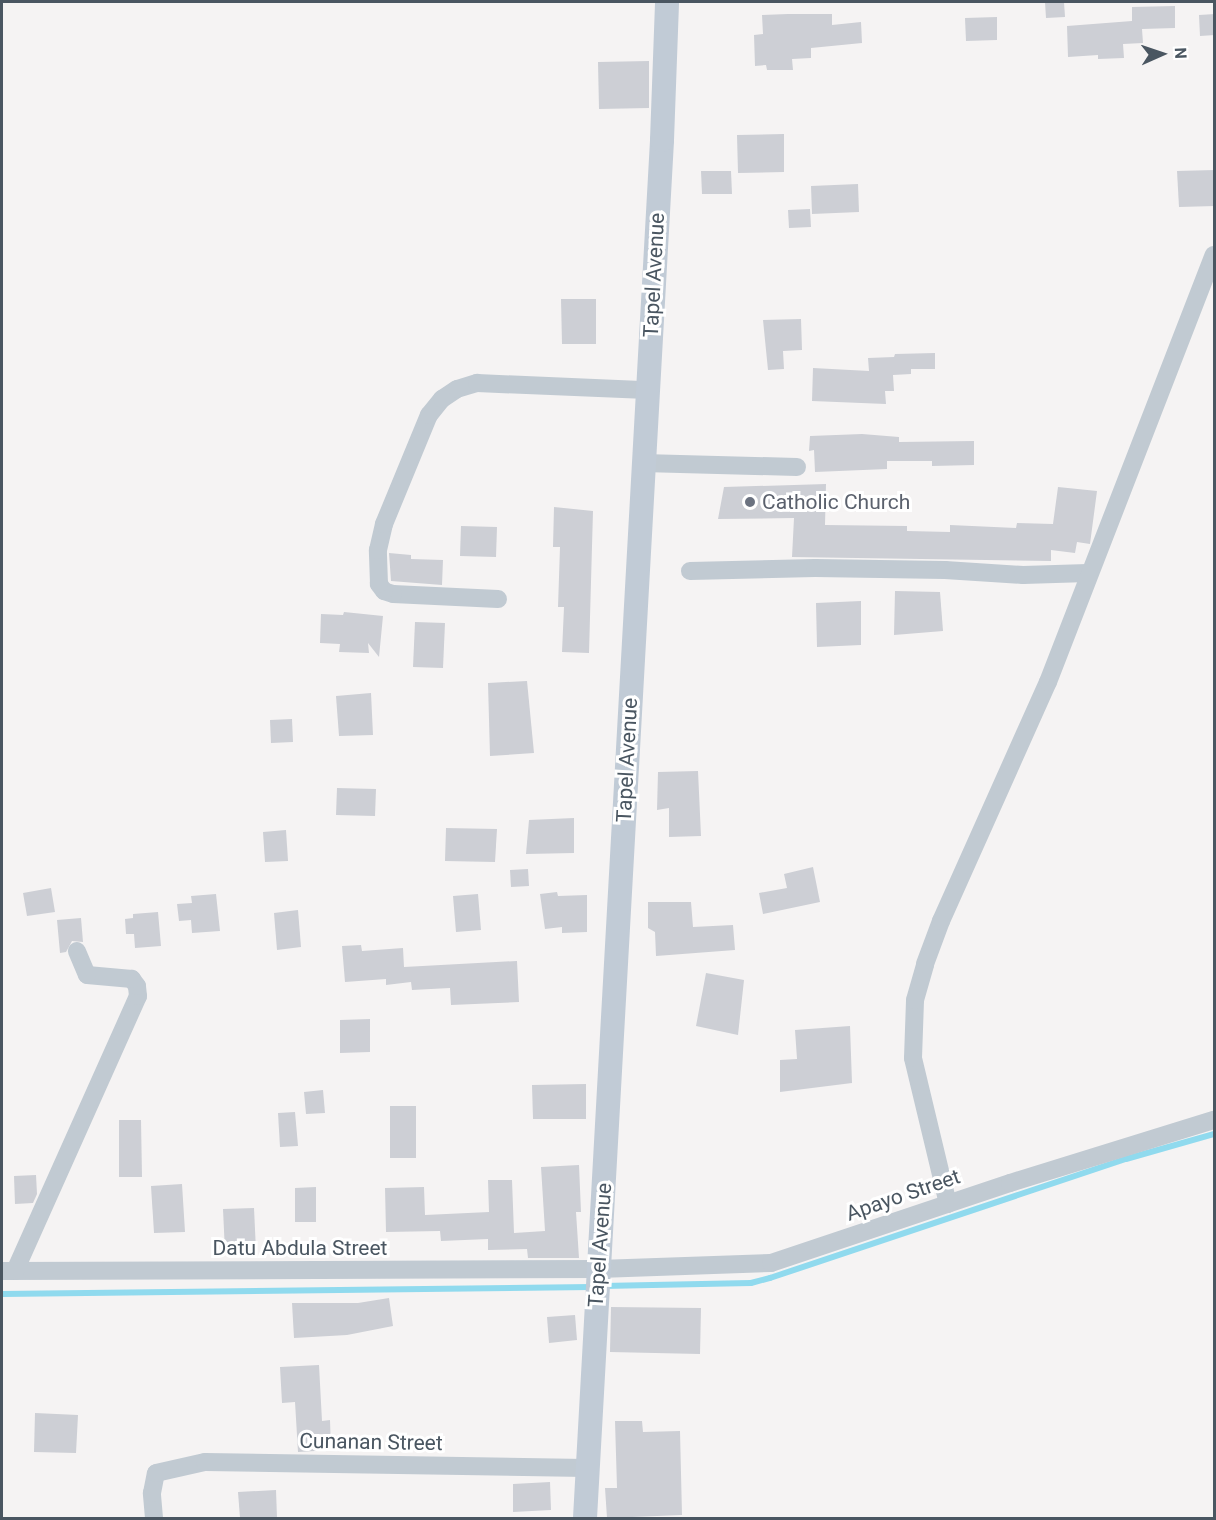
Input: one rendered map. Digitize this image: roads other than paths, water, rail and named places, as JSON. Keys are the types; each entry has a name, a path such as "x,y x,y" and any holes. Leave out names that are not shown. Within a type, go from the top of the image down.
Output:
{"street":[{"name":"Tapel Avenue","path":"585,1518 662,140 667,2"},
{"path":"948,1204 913,1058 915,1000 941,921 1048,682 1215,255"},
{"path":"498,599 393,594 384,591 380,584 378,550 384,524 429,415 449,394 477,383 647,390"},
{"path":"643,463 797,467"},
{"path":"690,571 815,568 945,570 1023,575 1089,573"},
{"path":"8,1271 138,996 137,986 132,979 87,975 77,951"},
{"name":"Apayo Street","path":"599,1269 771,1263 948,1204 1215,1120"},
{"name":"Datu Abdula Street","path":"8,1271 599,1269"},
{"name":"Cunanan Street","path":"154,1518 152,1492 156,1473 205,1462 586,1468"}],"waterway":[{"path":"603,1286 751,1283 1126,1159 1214,1134"},
{"path":"2,1294 592,1287"}],"place":[{"name":"Catholic Church","path":"750,502"}]}
